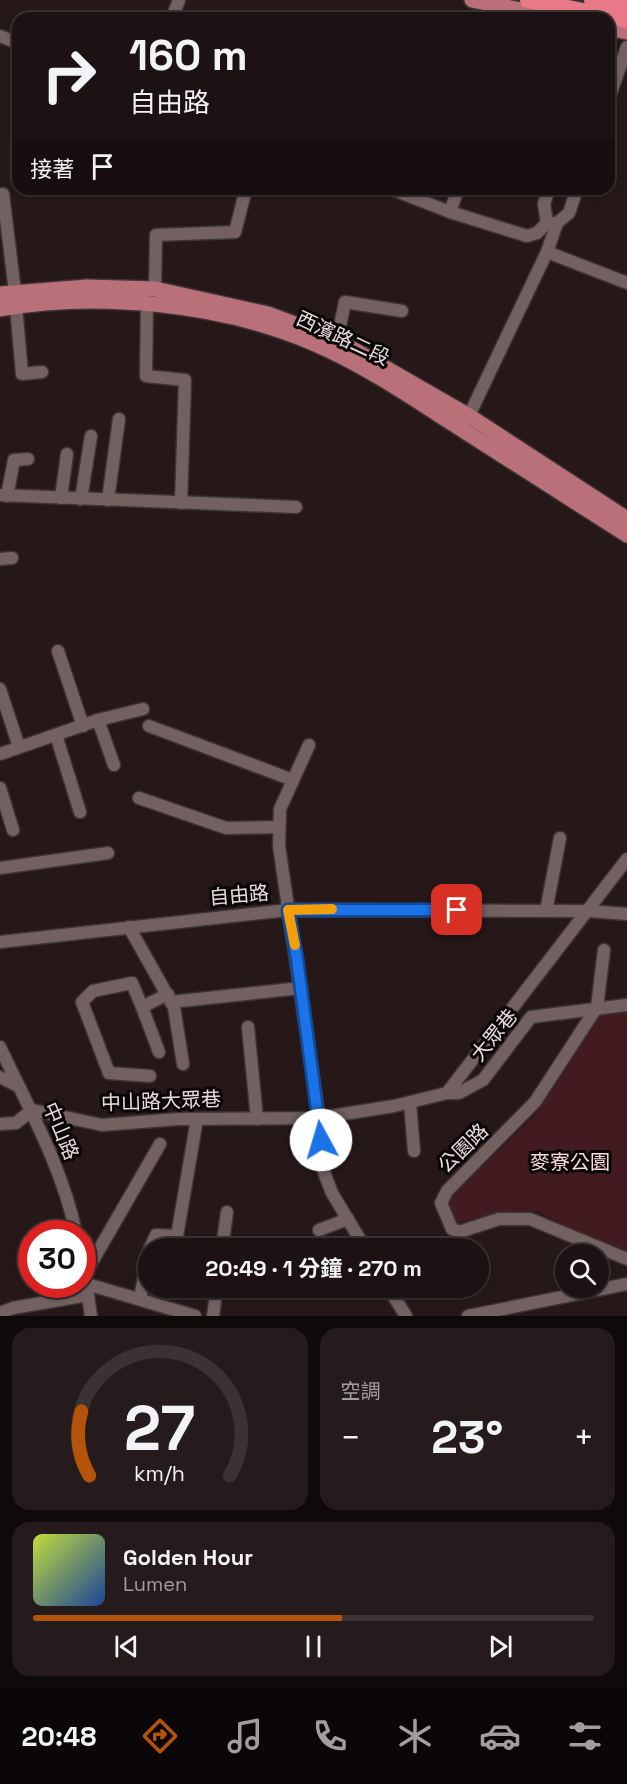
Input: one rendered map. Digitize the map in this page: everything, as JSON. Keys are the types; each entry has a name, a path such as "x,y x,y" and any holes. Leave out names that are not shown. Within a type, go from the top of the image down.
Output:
{"highway":[{"path":"592,0 627,7"},
{"path":"522,9 551,12"}],"main road":[{"path":"472,0 522,9"},
{"name":"西濱路二段","path":"0,309 10,298 87,287 154,289 268,314 337,340 465,423 627,535"},
{"name":"西濱路二段","path":"10,298 93,299 147,304 252,322 313,343 465,423 627,519"}],"street":[{"path":"615,81 627,47"},
{"path":"3,194 10,298 22,374 42,372"},
{"path":"154,289 156,235 235,232 244,195"},
{"path":"406,195 450,212 527,236 537,234 569,213 575,195"},
{"path":"450,212 456,195"},
{"path":"465,423 547,252 552,223 544,204 547,195"},
{"path":"547,252 627,283"},
{"path":"337,340 345,302 402,311"},
{"path":"147,304 146,376 185,380 181,503"},
{"path":"108,500 119,419"},
{"path":"81,499 91,436"},
{"path":"61,498 67,454"},
{"path":"28,459 14,460 3,496 297,507"},
{"path":"58,651 83,726"},
{"path":"0,689 20,747"},
{"path":"0,754 98,720 143,708"},
{"path":"98,720 114,765"},
{"path":"149,726 293,780"},
{"path":"56,735 80,812"},
{"path":"309,745 280,809 279,846 319,1118 324,1172 359,1238"},
{"path":"0,788 13,830"},
{"path":"139,798 226,828 279,827"},
{"path":"546,911 560,838"},
{"path":"0,868 108,853"},
{"path":"447,1093 627,859"},
{"name":"自由路","path":"0,942 288,910 589,911 627,914"},
{"path":"129,927 170,998 181,1040 183,1064"},
{"path":"604,950 597,1007 627,1005"},
{"path":"150,1076 109,1072 82,1002 93,991 132,984 159,1052"},
{"path":"142,1007 170,998 301,988"},
{"name":"大眾巷","path":"319,1118 410,1103 447,1093 459,1093 483,1080 531,1017 597,1007"},
{"name":"公園路","path":"597,1007 535,1102 447,1191 441,1203 452,1229 459,1232 499,1219 530,1219 627,1259"},
{"path":"248,1027 257,1119"},
{"name":"中山路","path":"0,1047 32,1110 68,1197 73,1220"},
{"path":"0,1077 18,1086"},
{"path":"410,1103 414,1151"},
{"path":"0,1124 16,1123 32,1110"},
{"name":"中山路大眾巷","path":"32,1110 102,1125 197,1119 319,1118"},
{"path":"155,1238 156,1235 177,1236 197,1119"},
{"path":"96,1261 160,1144"},
{"path":"223,1238 227,1212"},
{"path":"319,1230 348,1219"},
{"path":"96,1283 138,1297"},
{"path":"468,1316 627,1284"},
{"path":"0,1313 38,1298"},
{"path":"89,1298 91,1316"},
{"path":"140,1298 195,1316"},
{"path":"213,1316 215,1298"},
{"path":"395,1298 406,1316"}],"green space":[{"name":"麥寮公園","path":"601,1013 627,1013 627,1259 609,1249 609,1244 599,1244 537,1211 504,1212 456,1223 449,1202 453,1195 535,1115"}],"slow traffic":[{"path":"295,945 288,910 332,909"}],"route":[{"path":"321,1140 297,959 288,910 457,910"}]}
